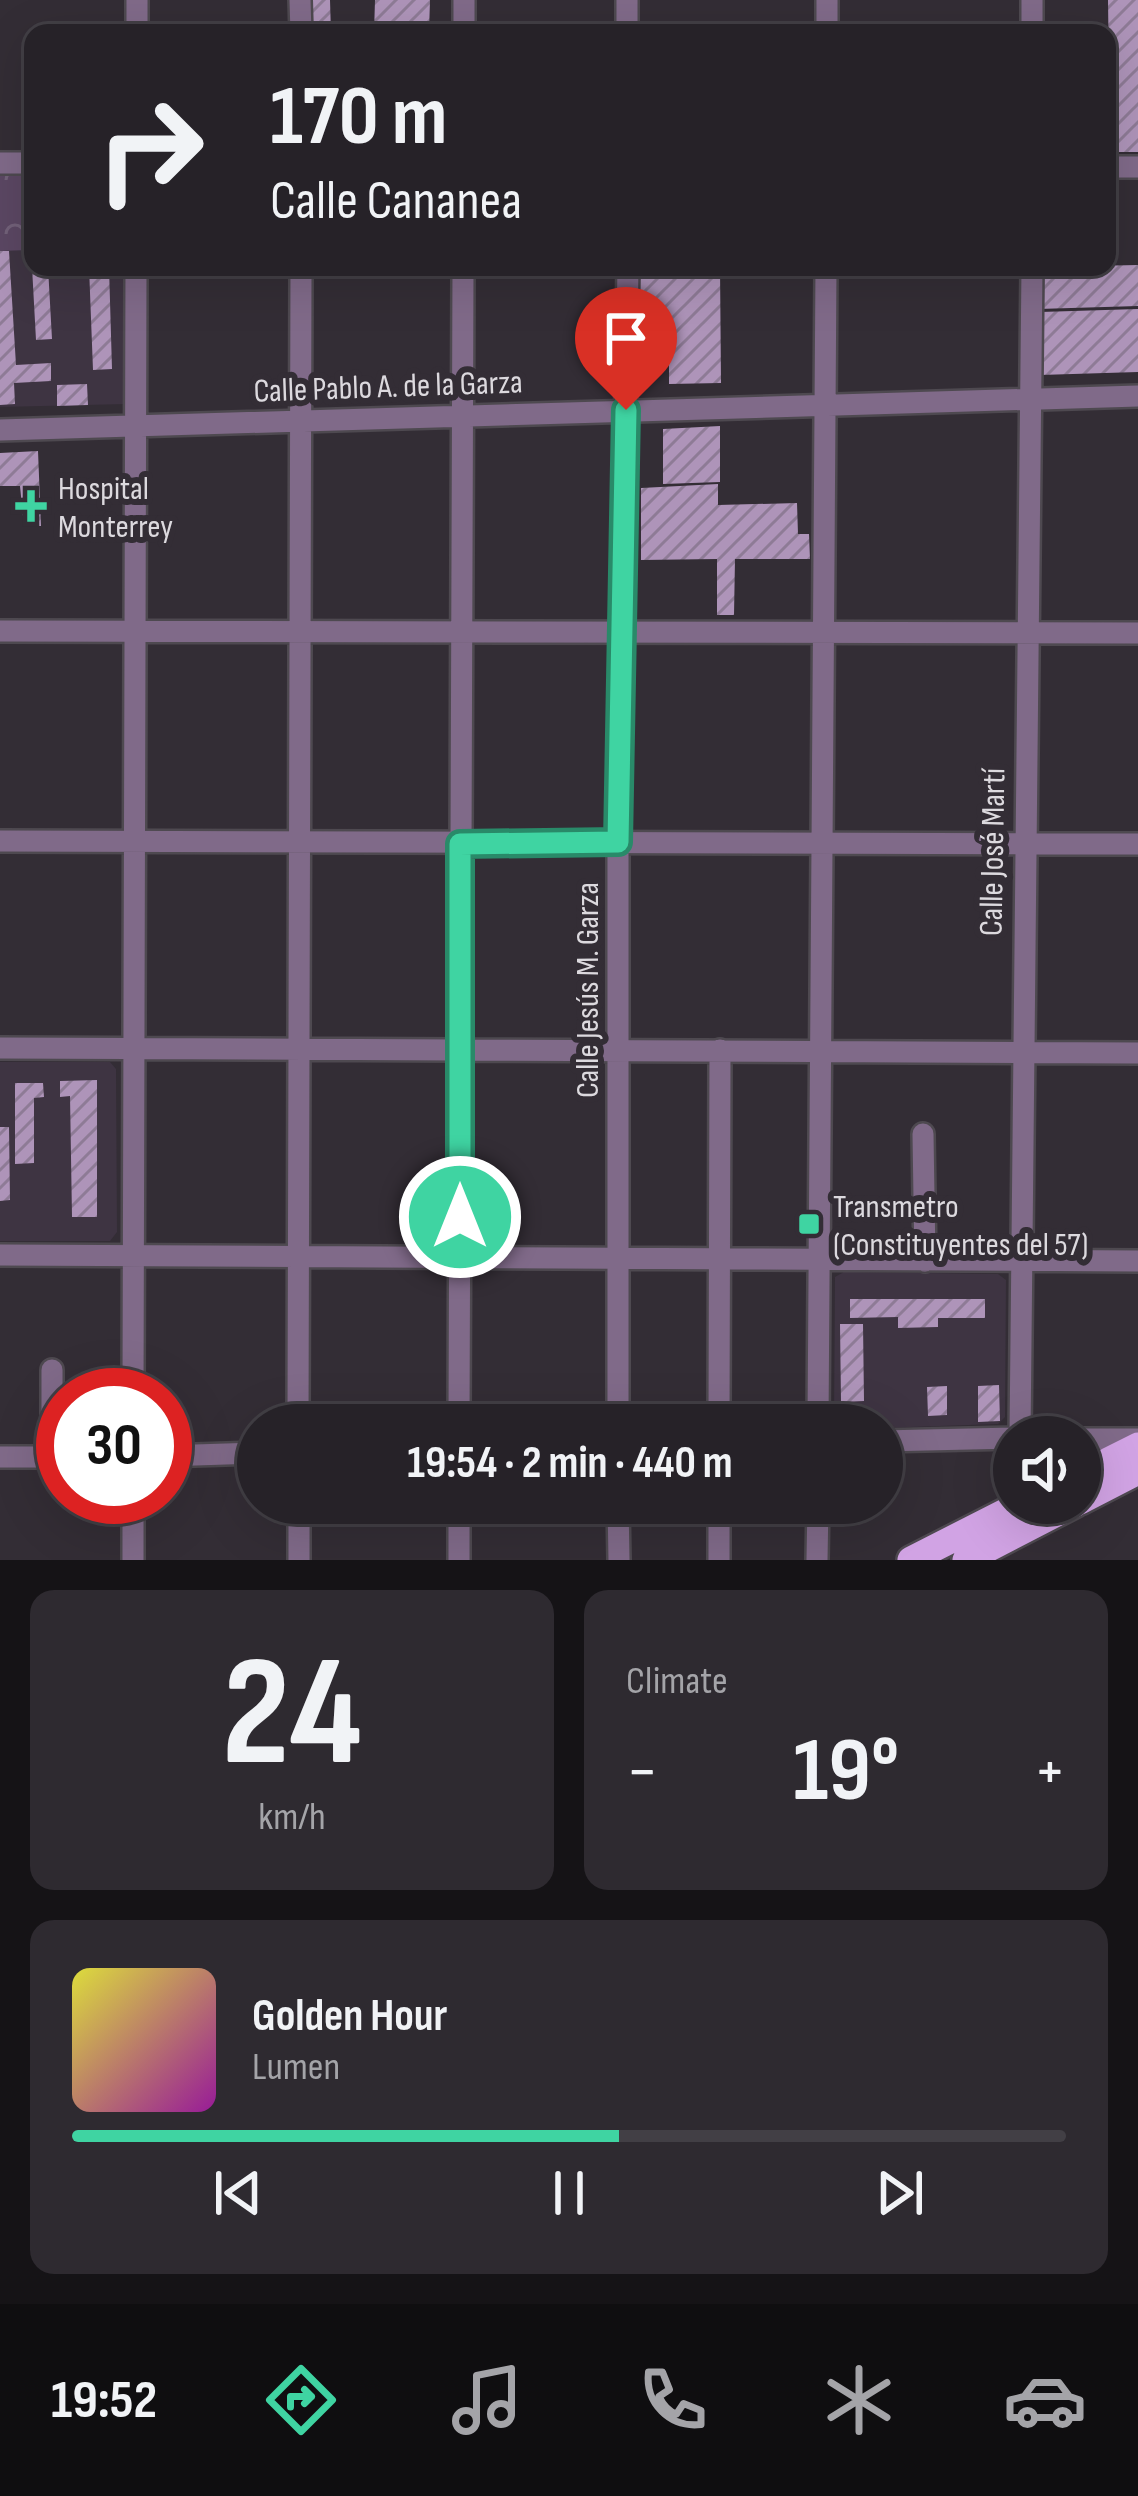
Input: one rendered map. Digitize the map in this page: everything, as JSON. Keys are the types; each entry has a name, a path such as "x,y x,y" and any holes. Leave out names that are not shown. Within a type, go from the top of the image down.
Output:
{"main road":[{"path":"1101,1463 1138,1443"},
{"path":"1101,1490 1138,1471"},
{"path":"911,1560 993,1518"},
{"path":"966,1560 1017,1547 1048,1524"}],"street":[{"path":"134,1368 136,276"},
{"path":"298,1404 301,276"},
{"path":"459,1404 463,276"},
{"name":"Calle Jesús M. Garza","path":"618,1404 618,842 628,276"},
{"path":"818,1404 826,276"},
{"name":"Calle José Martí","path":"1017,1416 1032,276"},
{"name":"Calle Pablo A. de la Garza","path":"0,430 1138,397"},
{"path":"0,631 1138,633"},
{"path":"0,841 1138,844"},
{"path":"0,1048 1138,1053"},
{"path":"719,1404 720,1050"},
{"path":"923,1134 925,1261"},
{"path":"0,1255 1138,1261"},
{"path":"903,1440 993,1438"},
{"path":"1101,1440 1138,1443"},
{"path":"192,1455 237,1454"},
{"path":"0,1457 36,1457"},
{"path":"133,1524 133,1560"},
{"path":"299,1524 299,1560"},
{"path":"459,1524 459,1560"},
{"path":"619,1524 619,1560"},
{"path":"719,1524 719,1560"},
{"path":"817,1560 818,1524"}],"shaded area":[{"path":"24,250 24,276 125,276 127,404 0,407 0,251"},
{"path":"0,1062 110,1062 116,1069 117,1232 110,1241 0,1241"},
{"path":"844,1272 998,1274 1006,1280 1005,1416 993,1416 993,1424 903,1427 903,1404 834,1404 835,1277"}],"green space":[{"path":"0,168 24,169 24,250 0,251"}],"building":[{"path":"308,0 330,0 331,24 309,24"},
{"path":"375,0 430,0 429,24 374,24"},
{"path":"1108,0 1138,0 1138,152 1116,152 1116,24 1108,24"},
{"path":"0,251 9,251 16,365 51,363 51,381 14,383 15,404 0,405"},
{"path":"1116,265 1138,265 1138,306 1038,309 1039,276 1116,276"},
{"path":"32,276 48,276 52,339 36,340"},
{"path":"89,276 109,276 112,369 93,370"},
{"path":"631,276 720,276 721,383 669,384 669,333 631,335"},
{"path":"1138,309 1138,372 1040,375 1040,312"},
{"path":"87,384 88,405 57,406 57,385"},
{"path":"720,426 720,482 663,484 663,429"},
{"name":"Hospital Monterrey","path":"38,451 41,526 24,526 20,486 0,486 0,453"},
{"path":"718,484 718,505 797,503 798,534 809,534 810,559 735,559 734,615 717,615 717,559 641,560 641,488"},
{"path":"97,1080 97,1217 72,1217 70,1096 60,1097 60,1081"},
{"path":"15,1083 43,1083 44,1097 34,1098 34,1163 15,1164"},
{"path":"0,1127 9,1127 10,1200 0,1201"},
{"path":"850,1299 985,1299 985,1318 938,1318 938,1327 898,1328 898,1317 850,1318"},
{"path":"840,1324 863,1324 864,1401 841,1402"},
{"path":"999,1385 1000,1416 993,1416 993,1421 978,1422 978,1386"},
{"path":"947,1386 947,1415 928,1416 927,1387"}],"place":[{"name":"Hospital Monterrey","path":"31,506"},
{"name":"Transmetro (Constituyentes del 57)","path":"809,1224"}],"route":[{"path":"460,1217 460,844 618,842 626,410"}]}
